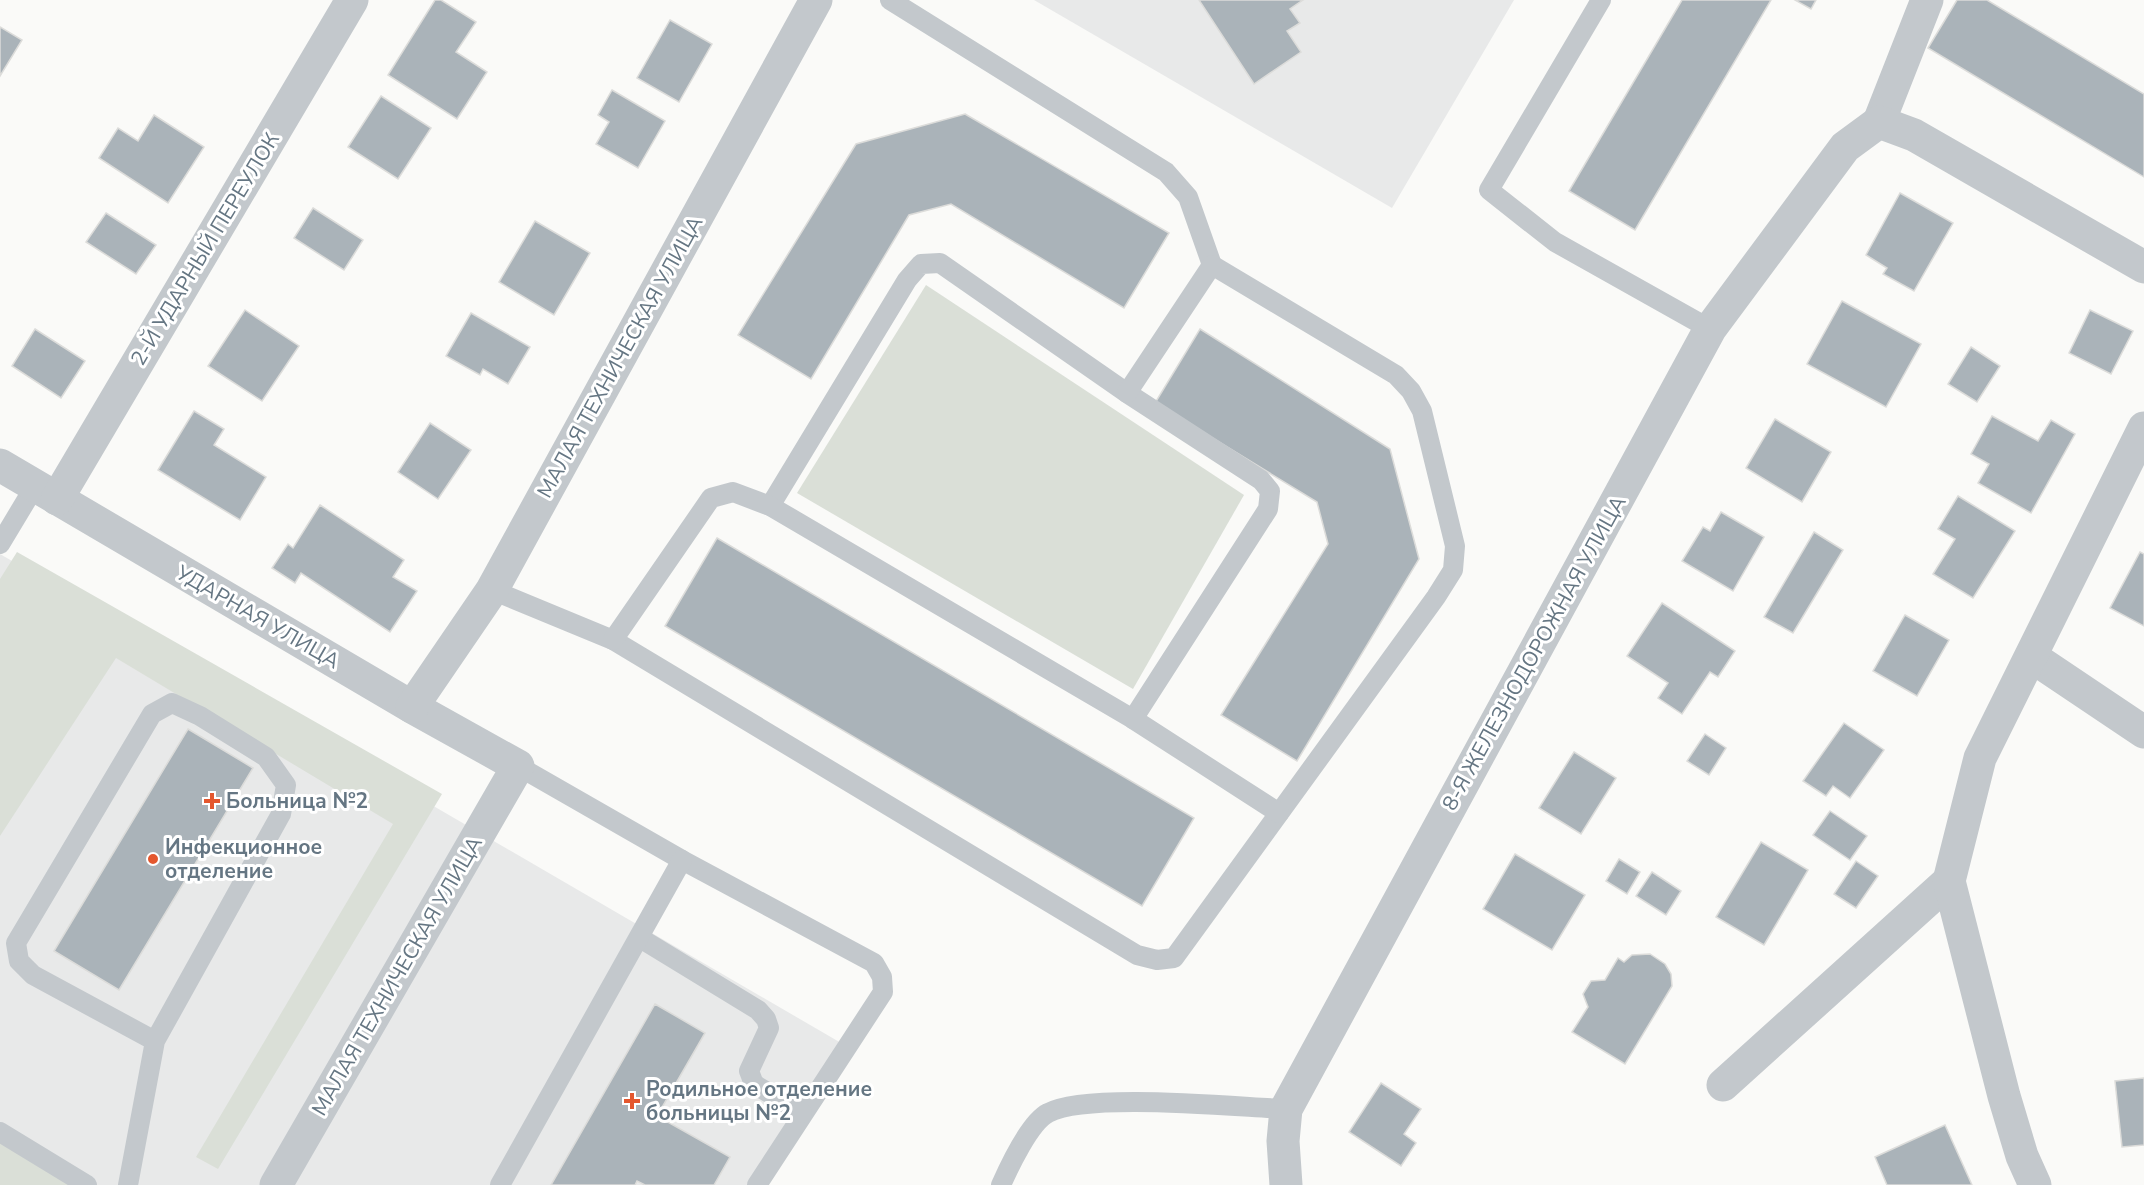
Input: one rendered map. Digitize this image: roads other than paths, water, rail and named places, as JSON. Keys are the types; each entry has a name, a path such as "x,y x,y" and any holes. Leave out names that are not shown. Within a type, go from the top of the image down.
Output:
{"street":[{"name":"2-Й УДАРНЫЙ ПЕРЕУЛОК","path":"46,492 352,0"},
{"name":"МАЛАЯ ТЕХНИЧЕСКАЯ УЛИЦА","path":"412,707 492,590 816,0"},
{"path":"1927,0 1879,122 1914,135 2144,267"},
{"name":"8-Я ЖЕЛЕЗНОДОРОЖНАЯ УЛИЦА","path":"1286,1185 1283,1141 1286,1109 1710,329 1845,147 1879,122"},
{"path":"2035,1185 2022,1156 2007,1106 1949,881 1980,758 2144,428"},
{"name":"УДАРНАЯ УЛИЦА","path":"0,465 412,707 518,766"},
{"path":"2032,657 2144,732"},
{"name":"МАЛАЯ ТЕХНИЧЕСКАЯ УЛИЦА","path":"276,1185 518,766"},
{"path":"1723,1085 1949,881"}],"lane":[{"path":"492,590 613,640 1137,954 1157,960 1174,958 1436,597 1453,570 1455,546 1422,411 1411,391 1396,375 1212,265 1188,197 1166,172 890,0"},
{"path":"1600,0 1489,190 1555,242 1710,329"},
{"path":"770,506 907,280 921,264 940,263 1127,393 1261,480 1270,490 1268,509 1133,719"},
{"path":"1127,393 1212,265"},
{"path":"0,544 46,492"},
{"path":"613,640 692,520 711,498 733,492 770,506 1133,719 1279,813"},
{"path":"128,1185 155,1041 281,814 286,785 266,757 200,716 172,703 152,714 16,943 19,961 33,975 155,1041"},
{"path":"518,766 682,860 874,963 882,977 883,992 757,1185"},
{"path":"500,1185 682,860"},
{"path":"640,938 758,1010 766,1019 769,1028 749,1071 749,1078 753,1084 802,1113"},
{"path":"1001,1185 1017,1150 1047,1113 1094,1101 1286,1109"},
{"path":"0,1132 87,1185"}],"place":[{"name":"Больница №2","path":"212,801"},
{"name":"Инфекционное отделение","path":"153,859"},
{"name":"Родильное отделение больницы №2","path":"632,1101"}]}
